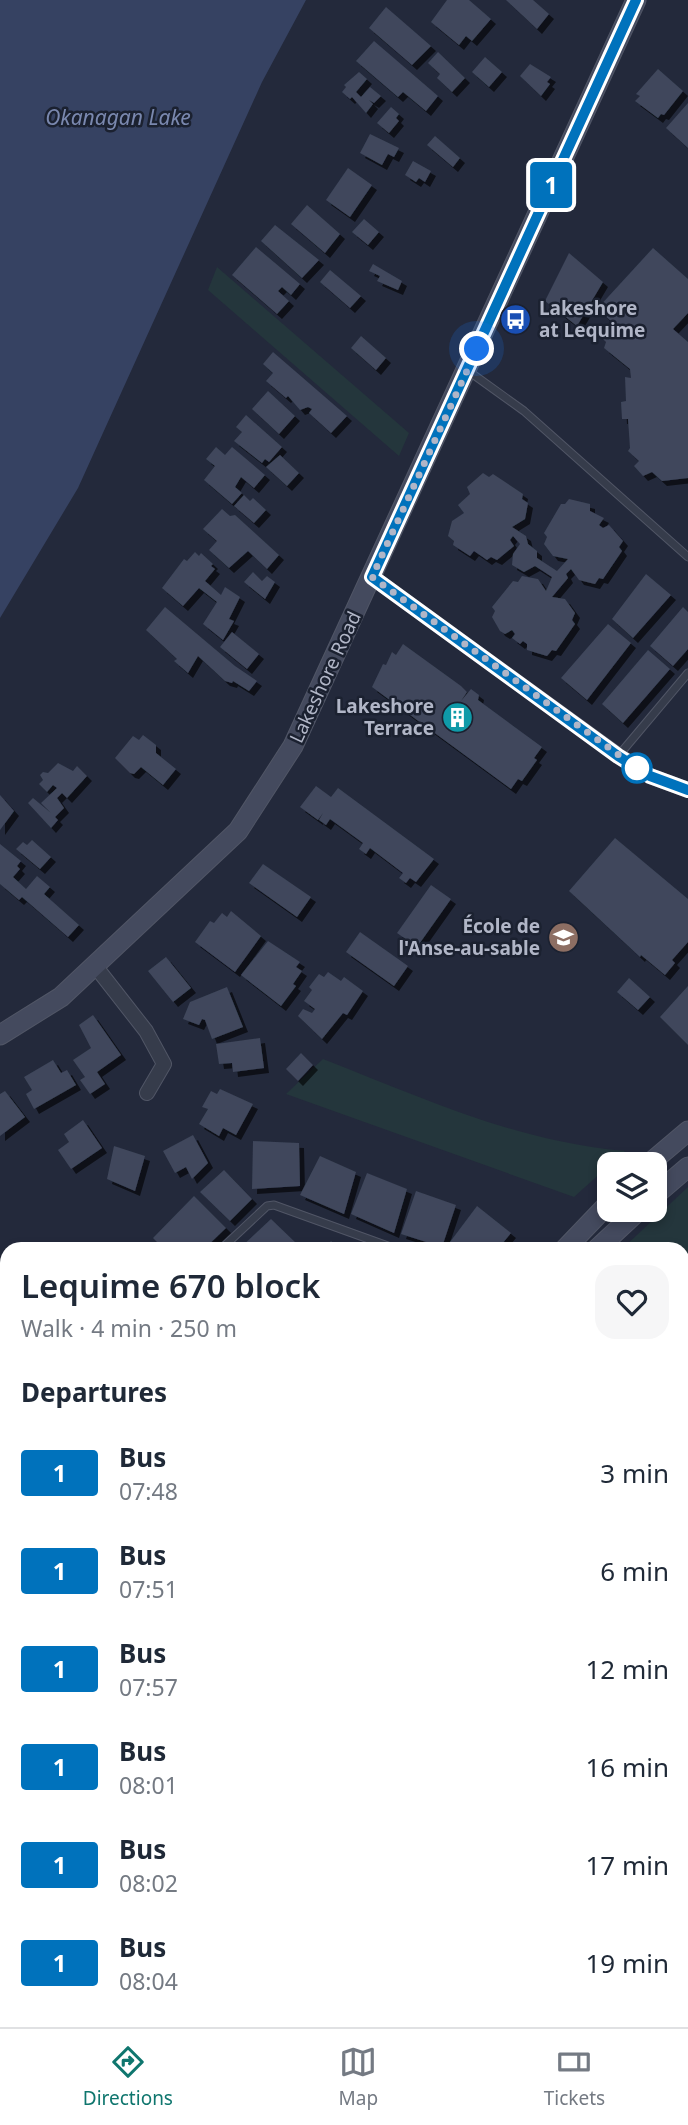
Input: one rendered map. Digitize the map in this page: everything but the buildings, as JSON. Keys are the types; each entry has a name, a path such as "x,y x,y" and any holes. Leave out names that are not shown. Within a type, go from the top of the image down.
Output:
{"main road":[{"name":"Lakeshore Road","path":"0,1035 61,997 96,967 238,831 293,746 636,0"},
{"path":"663,1152 688,1131"},
{"path":"667,1185 688,1167"},
{"path":"572,1242 597,1216"},
{"path":"605,1242 626,1222"}],"street":[{"path":"372,577 618,756 650,776 688,790"},
{"path":"96,967 146,1031 164,1064 147,1093"}],"lane":[{"path":"467,370 524,411 688,557"},
{"path":"618,756 688,673"},
{"path":"229,1242 267,1206 274,1205 368,1242"}],"shaded area":[{"path":"217,267 409,433 399,456 208,290"},
{"path":"323,1059 434,1103 508,1128 585,1146 625,1151 597,1152 597,1176 574,1197 286,1094"},
{"path":"688,1187 688,1242 630,1242 651,1222 667,1222 667,1207"}],"water":[{"name":"Okanagan Lake","path":"0,0 306,0 262,82 78,488 0,618"}],"bus line":[{"name":"1","path":"636,0 372,577 618,756 650,776 688,790"}],"place":[{"name":"Lakeshore at Lequime","path":"516,319"},
{"name":"Lakeshore Terrace","path":"457,717"},
{"name":"École de l'Anse-au-sable","path":"563,937"}],"route":[{"path":"477,349 372,577 639,769 637,768"}]}
